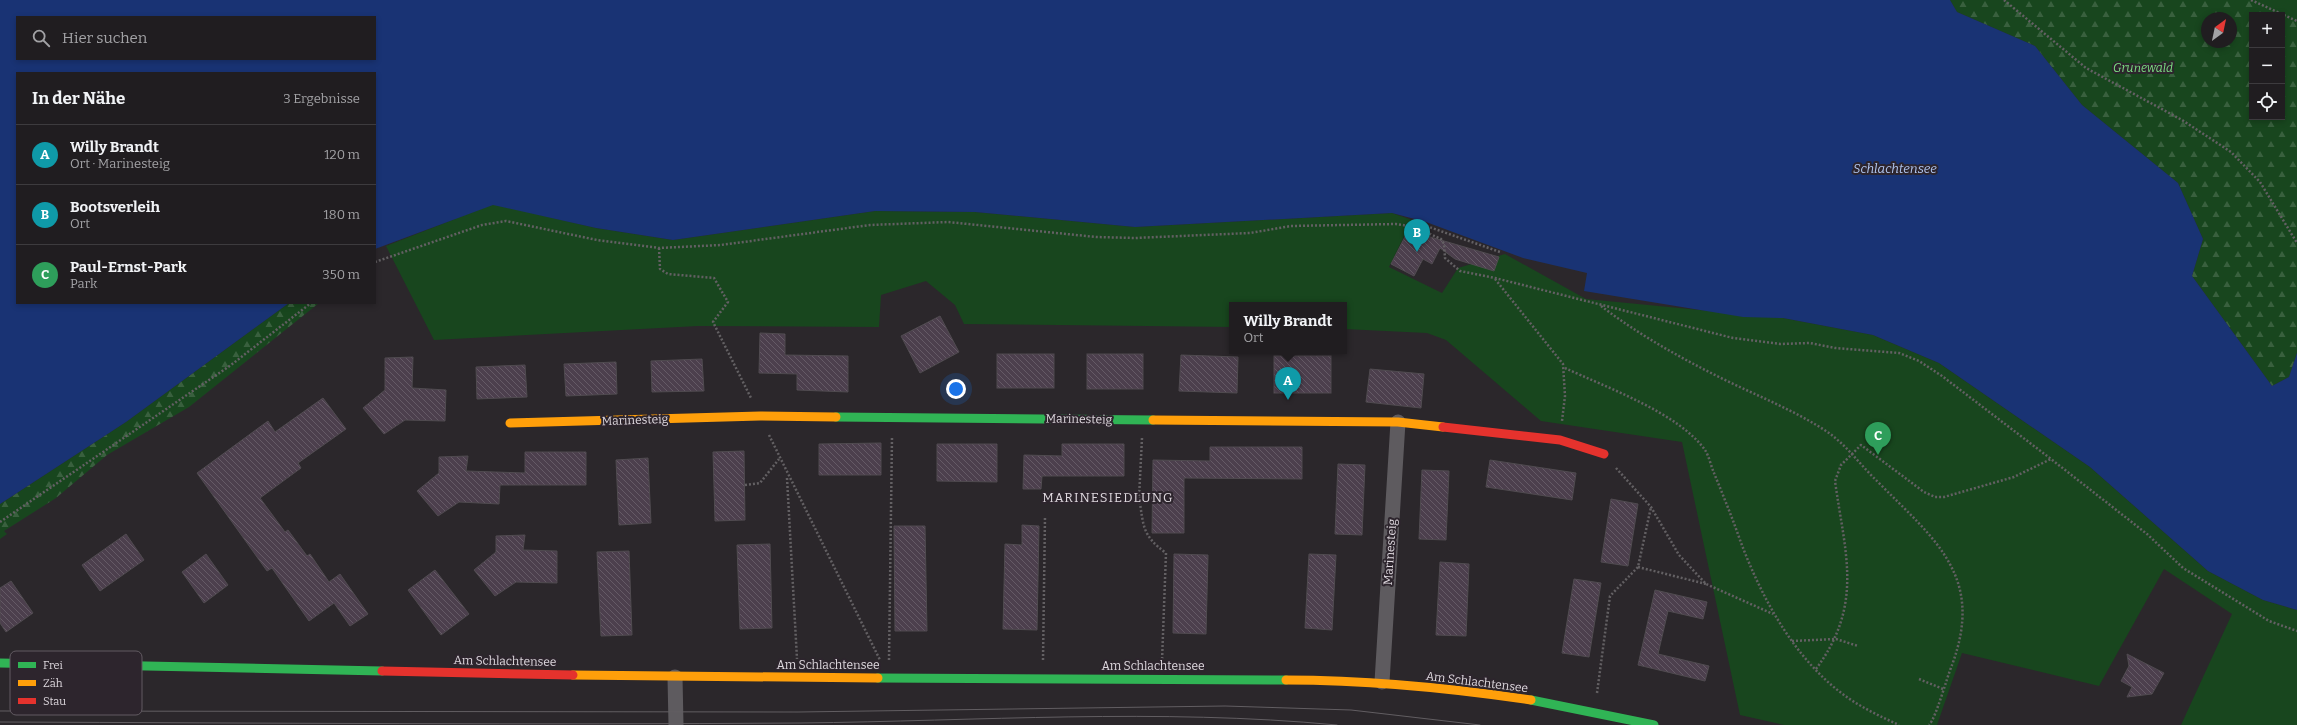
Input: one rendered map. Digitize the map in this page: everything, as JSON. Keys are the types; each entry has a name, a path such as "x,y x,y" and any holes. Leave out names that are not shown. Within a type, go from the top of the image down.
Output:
{"street":[{"name":"Marinesteig","path":"510,423 760,416 1398,422 1560,440 1604,454"},
{"name":"Marinesteig","path":"1382,682 1398,422"},
{"name":"Am Schlachtensee","path":"0,663 10,663"},
{"name":"Am Schlachtensee","path":"142,666 675,677 888,676 1162,678 1382,682 1527,700 1595,711 1654,725"},
{"path":"675,677 676,725"}],"path":[{"path":"2004,0 2086,68 2182,120 2231,152 2260,182 2297,243"},
{"path":"2250,0 2297,21"},
{"path":"376,262 482,225 506,221 597,240 659,248 721,245 870,225 948,222 1096,236 1135,238 1250,233 1291,226 1396,224 1416,227 1441,239 1444,244 1445,258 1460,272 1495,278 1733,338 1780,344 1810,344 1835,348 1899,353 1919,361 1942,376 2147,534 2183,568 2269,621 2297,631"},
{"path":"1415,222 1500,252"},
{"path":"659,248 660,269 668,274 714,278 728,302 713,322 760,416 787,476 888,676"},
{"path":"1495,278 1556,352 1565,368 1565,396 1560,440"},
{"path":"0,522 231,365 309,304"},
{"path":"1599,305 1635,332 1720,378 1782,406 1827,431 1936,542 1955,574 1962,596 1963,621 1959,646 1929,725"},
{"path":"1565,368 1657,412 1683,428 1705,450 1745,554 1774,614 1792,641 1816,669 1860,706 1898,725"},
{"path":"888,676 893,417"},
{"path":"1143,420 1139,498 1145,532 1152,543 1166,553 1162,678"},
{"path":"1816,669 1836,639 1844,614 1848,584 1835,481 1840,465 1861,445 1924,492 1940,498 2014,478 2051,459"},
{"path":"1604,454 1651,507 1678,555 1706,584"},
{"path":"745,485 760,483 780,459"},
{"path":"787,476 798,677"},
{"path":"1139,498 1153,498"},
{"path":"1595,711 1610,596 1638,567 1651,507"},
{"path":"1043,678 1046,516"},
{"path":"1638,567 1706,584 1774,614"},
{"path":"1792,641 1836,639 1858,646"},
{"path":"1919,679 1943,689"}],"green space":[{"name":"Grunewald","path":"1950,0 2297,0 2297,353 2289,377 2272,386 2192,276 2203,239 2178,183 2082,105 2035,46 1957,12"},
{"path":"2251,0 2297,0 2297,21 2285,16 2285,12 2277,12"},
{"path":"493,204 596,228 673,240 875,211 975,212 1135,227 1392,213 1412,220 1389,267 1442,293 1458,268 1505,254 1586,299 1783,318 1873,335 1939,363 2090,467 2208,571 2263,600 2297,610 2297,725 2181,725 2232,614 2164,569 2099,686 1962,653 1937,725 1784,725 1740,715 1682,442 1541,421 1446,340 1427,333 1347,329 1347,302 1229,302 1229,327 964,324 955,305 926,281 881,295 879,327 698,326 434,340 386,246"},
{"path":"288,304 318,304 189,407 107,455 56,498 4,531 7,534 0,539 0,504 126,422"}],"water":[{"name":"Schlachtensee","path":"0,0 1950,0 1957,12 2035,46 2082,105 2178,183 2203,239 2192,276 2272,386 2289,377 2297,353 2297,610 2263,600 2208,571 2090,467 1939,363 1873,335 1783,318 1743,317 1584,291 1587,273 1523,258 1426,222 1392,213 1135,227 975,212 875,211 673,240 596,228 493,205 376,249 376,72 16,72 16,304 288,304 126,422 0,504"}],"building":[{"path":"1410,227 1427,236 1499,257 1494,271 1455,259 1440,248 1432,264 1423,259 1414,276 1391,264"},
{"path":"940,316 959,352 920,373 901,336"},
{"path":"760,333 785,334 785,355 848,356 848,392 797,390 797,374 759,373"},
{"path":"997,354 1054,354 1054,388 997,388"},
{"path":"1087,354 1143,354 1143,389 1087,389"},
{"path":"1181,355 1238,357 1237,393 1179,391"},
{"path":"1274,356 1331,356 1331,393 1274,393"},
{"path":"413,357 412,388 446,390 445,421 405,420 384,434 363,408 385,390 385,358"},
{"path":"702,359 704,391 652,392 651,361"},
{"path":"616,362 617,394 566,396 564,364"},
{"path":"525,365 527,397 477,399 476,367"},
{"path":"1370,369 1424,374 1421,408 1366,402"},
{"path":"323,398 346,429 298,463 301,468 260,498 285,532 288,530 307,556 310,554 329,582 340,574 368,614 350,626 334,603 309,621 272,568 267,571 197,473 268,421 275,432"},
{"path":"881,443 881,475 819,475 819,444"},
{"path":"937,444 997,444 997,482 937,481"},
{"path":"1062,444 1124,444 1124,476 1042,476 1041,489 1023,489 1024,455 1062,456"},
{"path":"1210,447 1302,447 1302,479 1184,478 1184,533 1152,533 1153,460 1210,461"},
{"path":"744,451 745,520 715,521 713,452"},
{"path":"525,452 586,452 586,485 500,485 499,504 459,502 438,516 417,491 439,473 439,457 468,456 466,471 525,473"},
{"path":"648,458 651,523 619,525 616,460"},
{"path":"1490,460 1576,473 1572,500 1486,487"},
{"path":"1338,464 1365,465 1362,535 1335,534"},
{"path":"1422,470 1449,471 1446,540 1419,539"},
{"path":"1611,499 1638,504 1628,566 1601,562"},
{"path":"1022,525 1039,526 1037,630 1003,629 1005,544 1022,545"},
{"path":"894,526 925,526 927,631 895,631"},
{"path":"126,534 144,560 100,591 82,565"},
{"path":"525,535 523,550 557,551 557,583 516,582 495,596 474,570 496,552 496,536"},
{"path":"770,544 772,628 740,629 737,545"},
{"path":"629,551 632,635 601,636 597,552"},
{"path":"206,554 228,585 204,603 182,572"},
{"path":"1174,554 1208,555 1206,634 1173,633"},
{"path":"1309,554 1336,555 1332,630 1305,628"},
{"path":"1440,562 1469,564 1466,636 1436,635"},
{"path":"435,570 469,614 441,635 408,590"},
{"path":"1574,579 1601,583 1589,657 1562,653"},
{"path":"11,581 33,613 6,632 0,623 0,588"},
{"path":"1655,590 1707,602 1703,619 1668,611 1658,654 1709,666 1705,681 1638,665"},
{"path":"2127,654 2164,673 2152,694 2127,697 2132,687 2121,681 2129,666"}],"tram line":[{"path":"142,711 798,712 1225,706 1351,710 1480,725"},
{"path":"0,711 10,711"},
{"path":"0,722 700,724 1136,716 1203,717 1337,725"}],"traffic: fast":[{"path":"836,417 1153,420"},
{"path":"0,663 10,663"},
{"path":"142,666 382,671"},
{"path":"878,678 1286,680"},
{"path":"1531,700 1654,725"}],"traffic: slow":[{"path":"510,423 760,416 836,417"},
{"path":"1153,420 1398,422 1443,427"},
{"path":"573,675 878,678"},
{"path":"1286,680 1378,683 1470,692 1531,700"}],"traffic: jam":[{"path":"1443,427 1560,440 1604,454"},
{"path":"382,671 573,675"}],"place":[{"name":"Bootsverleih","path":"1417,252"},
{"name":"Willy Brandt","path":"1288,400"},
{"name":"Paul-Ernst-Park","path":"1878,455"}],"district":[{"name":"MARINESIEDLUNG","path":"1108,497"}]}
